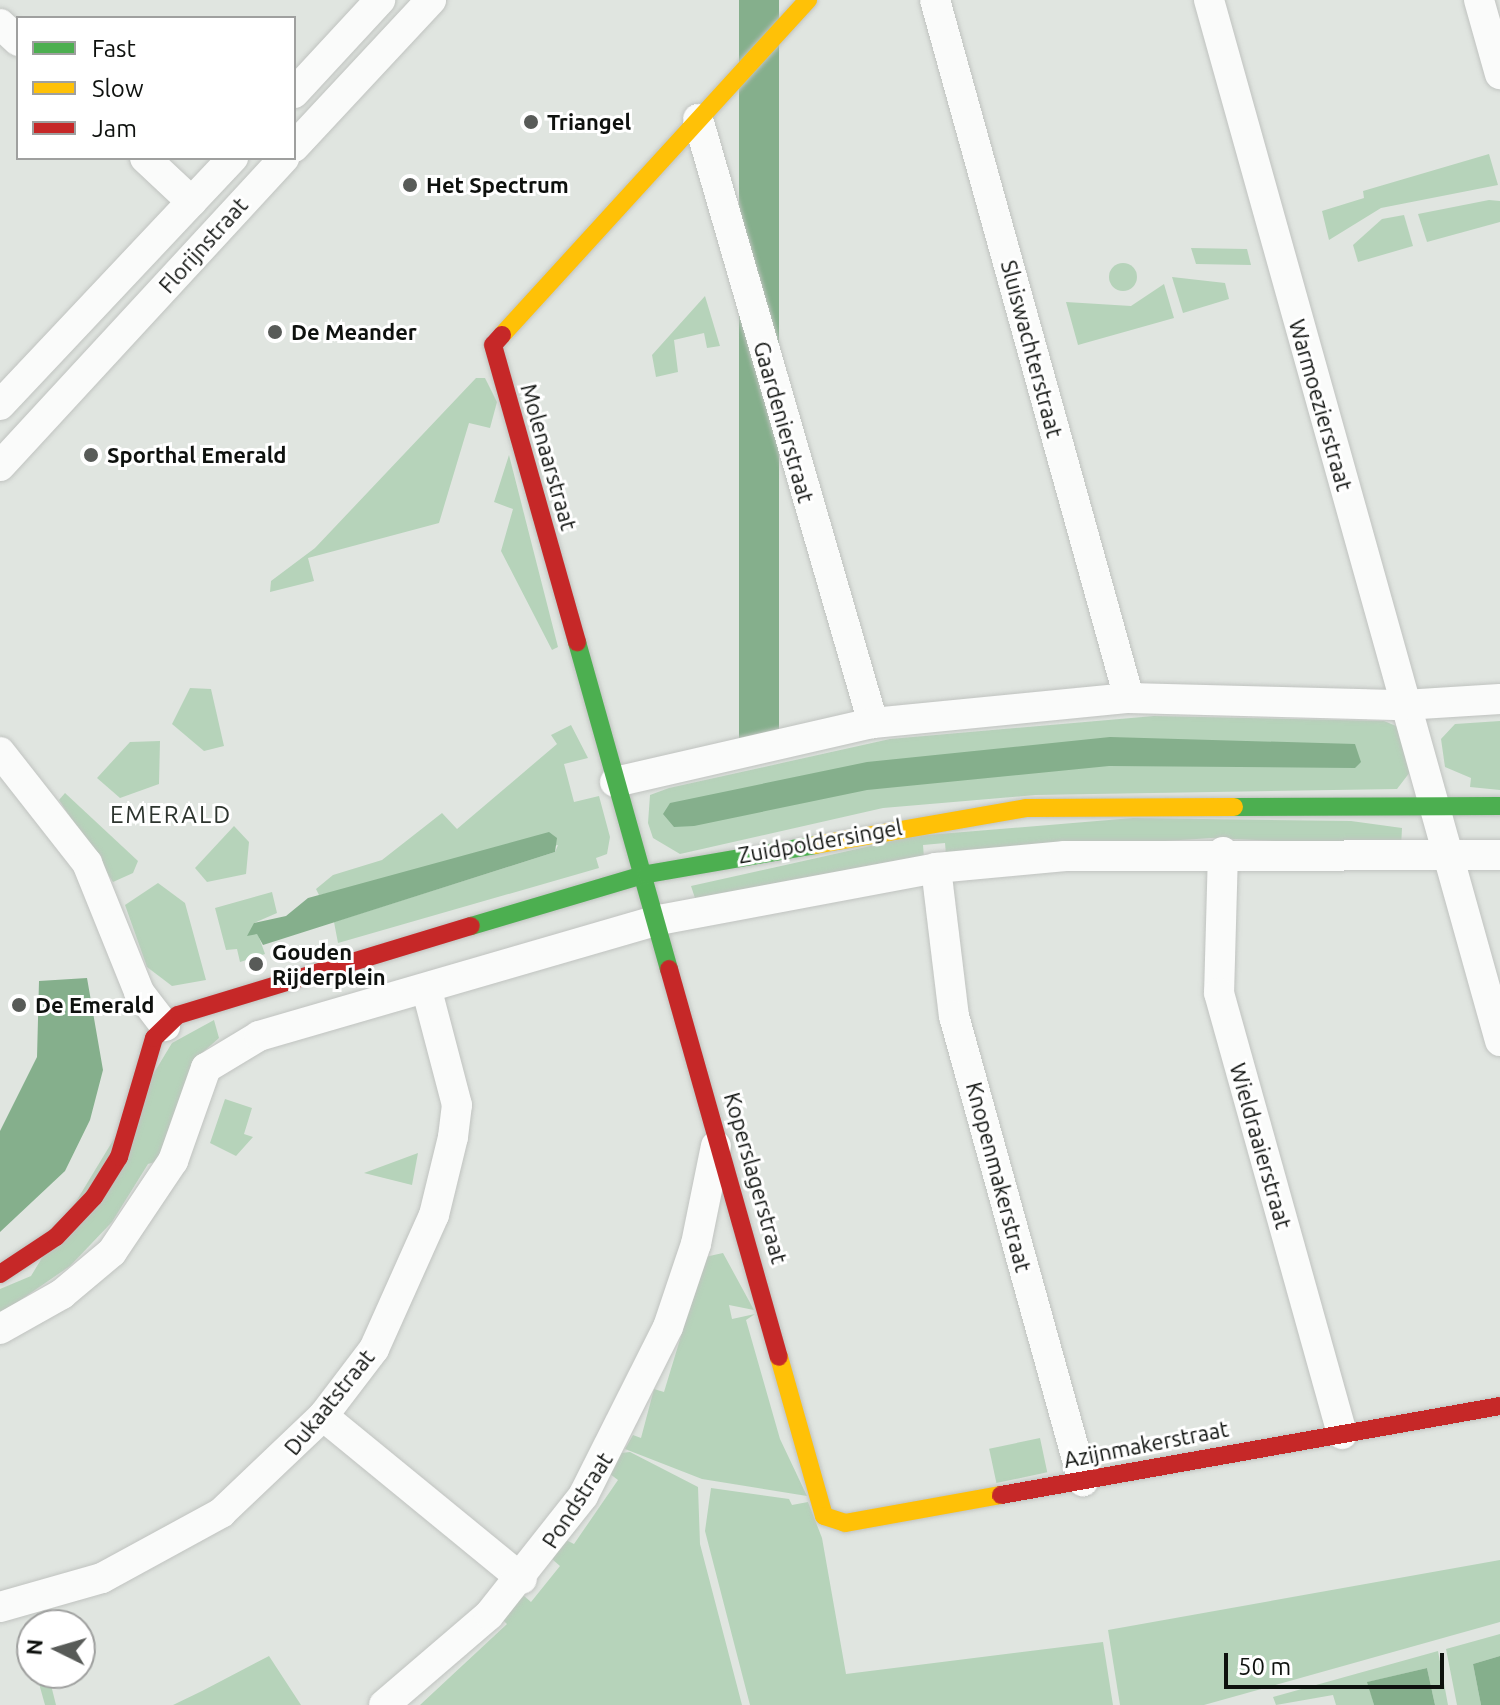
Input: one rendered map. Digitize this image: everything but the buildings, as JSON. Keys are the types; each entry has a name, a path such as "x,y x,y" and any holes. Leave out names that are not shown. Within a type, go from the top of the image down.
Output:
{"street":[{"path":"296,92 380,0"},
{"path":"296,145 431,0"},
{"path":"698,119 808,0"},
{"name":"Sluiswachterstraat","path":"935,0 1129,698"},
{"name":"Warmoezierstraat","path":"1209,0 1500,1041"},
{"path":"1479,0 1500,74"},
{"path":"0,24 16,39"},
{"path":"296,96 320,120"},
{"name":"Gaardenierstraat","path":"698,119 873,723"},
{"name":"Molenaarstraat","path":"647,874 615,782 493,345 698,119"},
{"path":"147,160 192,202"},
{"name":"Florijnstraat","path":"0,405 231,160"},
{"name":"Florijnstraat","path":"0,466 282,160"},
{"path":"96,304 124,332"},
{"path":"615,782 873,723 1129,698 1404,705 1500,699"},
{"path":"0,752 87,863 139,992 165,1026 148,1054 119,1157 94,1197 56,1237 0,1274"},
{"name":"Zuidpoldersingel","path":"165,1026 224,999 647,874 1026,808 1158,802 1436,808 1500,806"},
{"path":"0,1329 91,1273 134,1227 173,1161 206,1068 233,1046 659,920 936,868 1223,852 1449,857 1500,855"},
{"name":"Wieldraaierstraat","path":"1223,852 1219,993 1342,1434"},
{"name":"Knopenmakerstraat","path":"936,868 954,1016 1083,1481"},
{"name":"Koperslagerstraat","path":"647,874 819,1496"},
{"name":"Dukaatstraat","path":"0,1607 158,1553 275,1467 323,1416 374,1349 434,1215 449,1160 457,1105 427,991"},
{"name":"Pondstraat","path":"384,1705 522,1579 583,1496 635,1402 696,1244 718,1132"},
{"path":"696,1244 717,1240 753,1255"},
{"name":"Azijnmakerstraat","path":"819,1496 824,1516 845,1523 1500,1406"},
{"path":"323,1416 522,1579"}],"shaded area":[{"path":"739,0 779,0 779,741 739,741"},
{"path":"1489,154 1498,185 1381,208 1329,240 1322,211 1364,198 1363,191"},
{"path":"1489,200 1500,201 1500,222 1427,242 1418,214"},
{"path":"1404,215 1413,246 1358,262 1353,245 1382,219"},
{"path":"1191,248 1247,249 1251,265 1196,264"},
{"path":"1123,263 1133,267 1137,277 1133,287 1123,291 1113,287 1109,277 1113,267"},
{"path":"1172,277 1225,283 1229,299 1183,313"},
{"path":"1164,284 1174,318 1078,345 1066,302 1131,306"},
{"path":"705,296 720,346 707,348 704,333 674,340 678,372 656,377 652,355"},
{"path":"476,378 485,378 497,402 490,428 469,423 439,523 308,558 314,581 270,592 271,581 315,548"},
{"path":"509,455 558,647 552,650 501,551 513,509 494,502"},
{"path":"190,688 211,689 224,746 204,751 172,724"},
{"path":"1154,716 1384,721 1401,728 1410,772 1397,789 1035,795 883,808 680,854 653,838 648,823 650,795 669,788 890,739"},
{"path":"1500,721 1500,790 1470,787 1471,778 1445,767 1441,739 1455,724"},
{"path":"571,725 588,758 564,764 574,802 599,796 610,837 607,854 596,858 599,868 338,943 334,922 555,852 558,845 319,895 316,889 333,875 382,860 442,813 457,829 557,744 551,735"},
{"path":"1110,737 1355,744 1361,762 1355,768 1109,766 867,790 694,826 674,827 663,814 670,803 867,762"},
{"path":"160,741 159,784 120,798 97,778 130,742"},
{"path":"65,793 138,861 133,873 113,882 59,800"},
{"path":"1133,818 1351,821 1402,828 1401,847 1212,838 946,855 945,843 923,845 924,858 696,901 691,886 915,836"},
{"path":"234,826 249,842 246,874 207,882 195,868"},
{"path":"549,832 557,838 555,852 263,945 257,934 247,936 254,923 286,916 308,898"},
{"path":"158,883 185,903 206,980 172,986 147,967 125,905"},
{"path":"272,892 277,913 254,923 265,954 240,962 237,949 226,950 215,908"},
{"path":"87,978 103,1070 90,1120 65,1171 0,1232 0,1131 37,1057 39,981"},
{"path":"214,1020 219,1038 194,1060 158,1161 148,1164 112,1222 70,1266 0,1314 0,1289 31,1276 172,1043"},
{"path":"225,1099 252,1108 244,1134 253,1137 236,1156 210,1143"},
{"path":"418,1153 412,1185 364,1173"},
{"path":"723,1253 754,1310 729,1305 732,1319 755,1314 746,1320 780,1439 807,1496 702,1479 625,1449 633,1435 641,1438 654,1389 664,1392 705,1257"},
{"path":"1040,1438 1047,1472 996,1483 989,1449"},
{"path":"630,1452 698,1487 700,1544 742,1705 420,1705 507,1624 501,1618 523,1595 531,1602 560,1566 552,1559 566,1540 574,1544 618,1480 610,1474 621,1453"},
{"path":"711,1488 789,1499 792,1505 808,1502 822,1538 846,1674 1103,1642 1113,1705 750,1705 705,1531"},
{"path":"1500,1560 1500,1622 1204,1705 1120,1705 1108,1630"},
{"path":"1500,1634 1500,1656 1473,1664 1481,1705 1457,1705 1446,1649"},
{"path":"1438,1651 1448,1705 1435,1705 1427,1668 1368,1682 1374,1705 1336,1705 1333,1695 1276,1705 1273,1697"},
{"path":"269,1656 301,1705 173,1705 202,1691"},
{"path":"1500,1656 1500,1705 1481,1705 1473,1664"},
{"path":"1427,1668 1435,1705 1374,1705 1367,1682"},
{"path":"40,1689 52,1689 56,1705 45,1705"}],"traffic: fast":[{"path":"577,642 669,969"},
{"path":"1234,807 1500,806"},
{"path":"471,926 647,874 815,845"}],"traffic: slow":[{"path":"502,335 808,0"},
{"path":"815,845 1026,808 1234,807"},
{"path":"779,1357 824,1516 845,1523 1001,1495"}],"traffic: jam":[{"path":"502,335 493,345 577,642"},
{"path":"0,1274 56,1237 94,1197 119,1157 154,1038 178,1015 471,926"},
{"path":"669,969 779,1357"},
{"path":"1001,1495 1500,1406"}],"place":[{"name":"Triangel","path":"531,122"},
{"name":"Het Spectrum","path":"410,185"},
{"name":"De Meander","path":"275,332"},
{"name":"Sporthal Emerald","path":"91,455"},
{"name":"Gouden Rijderplein","path":"256,964"},
{"name":"De Emerald","path":"19,1005"}],"district":[{"name":"EMERALD","path":"171,815"}]}
